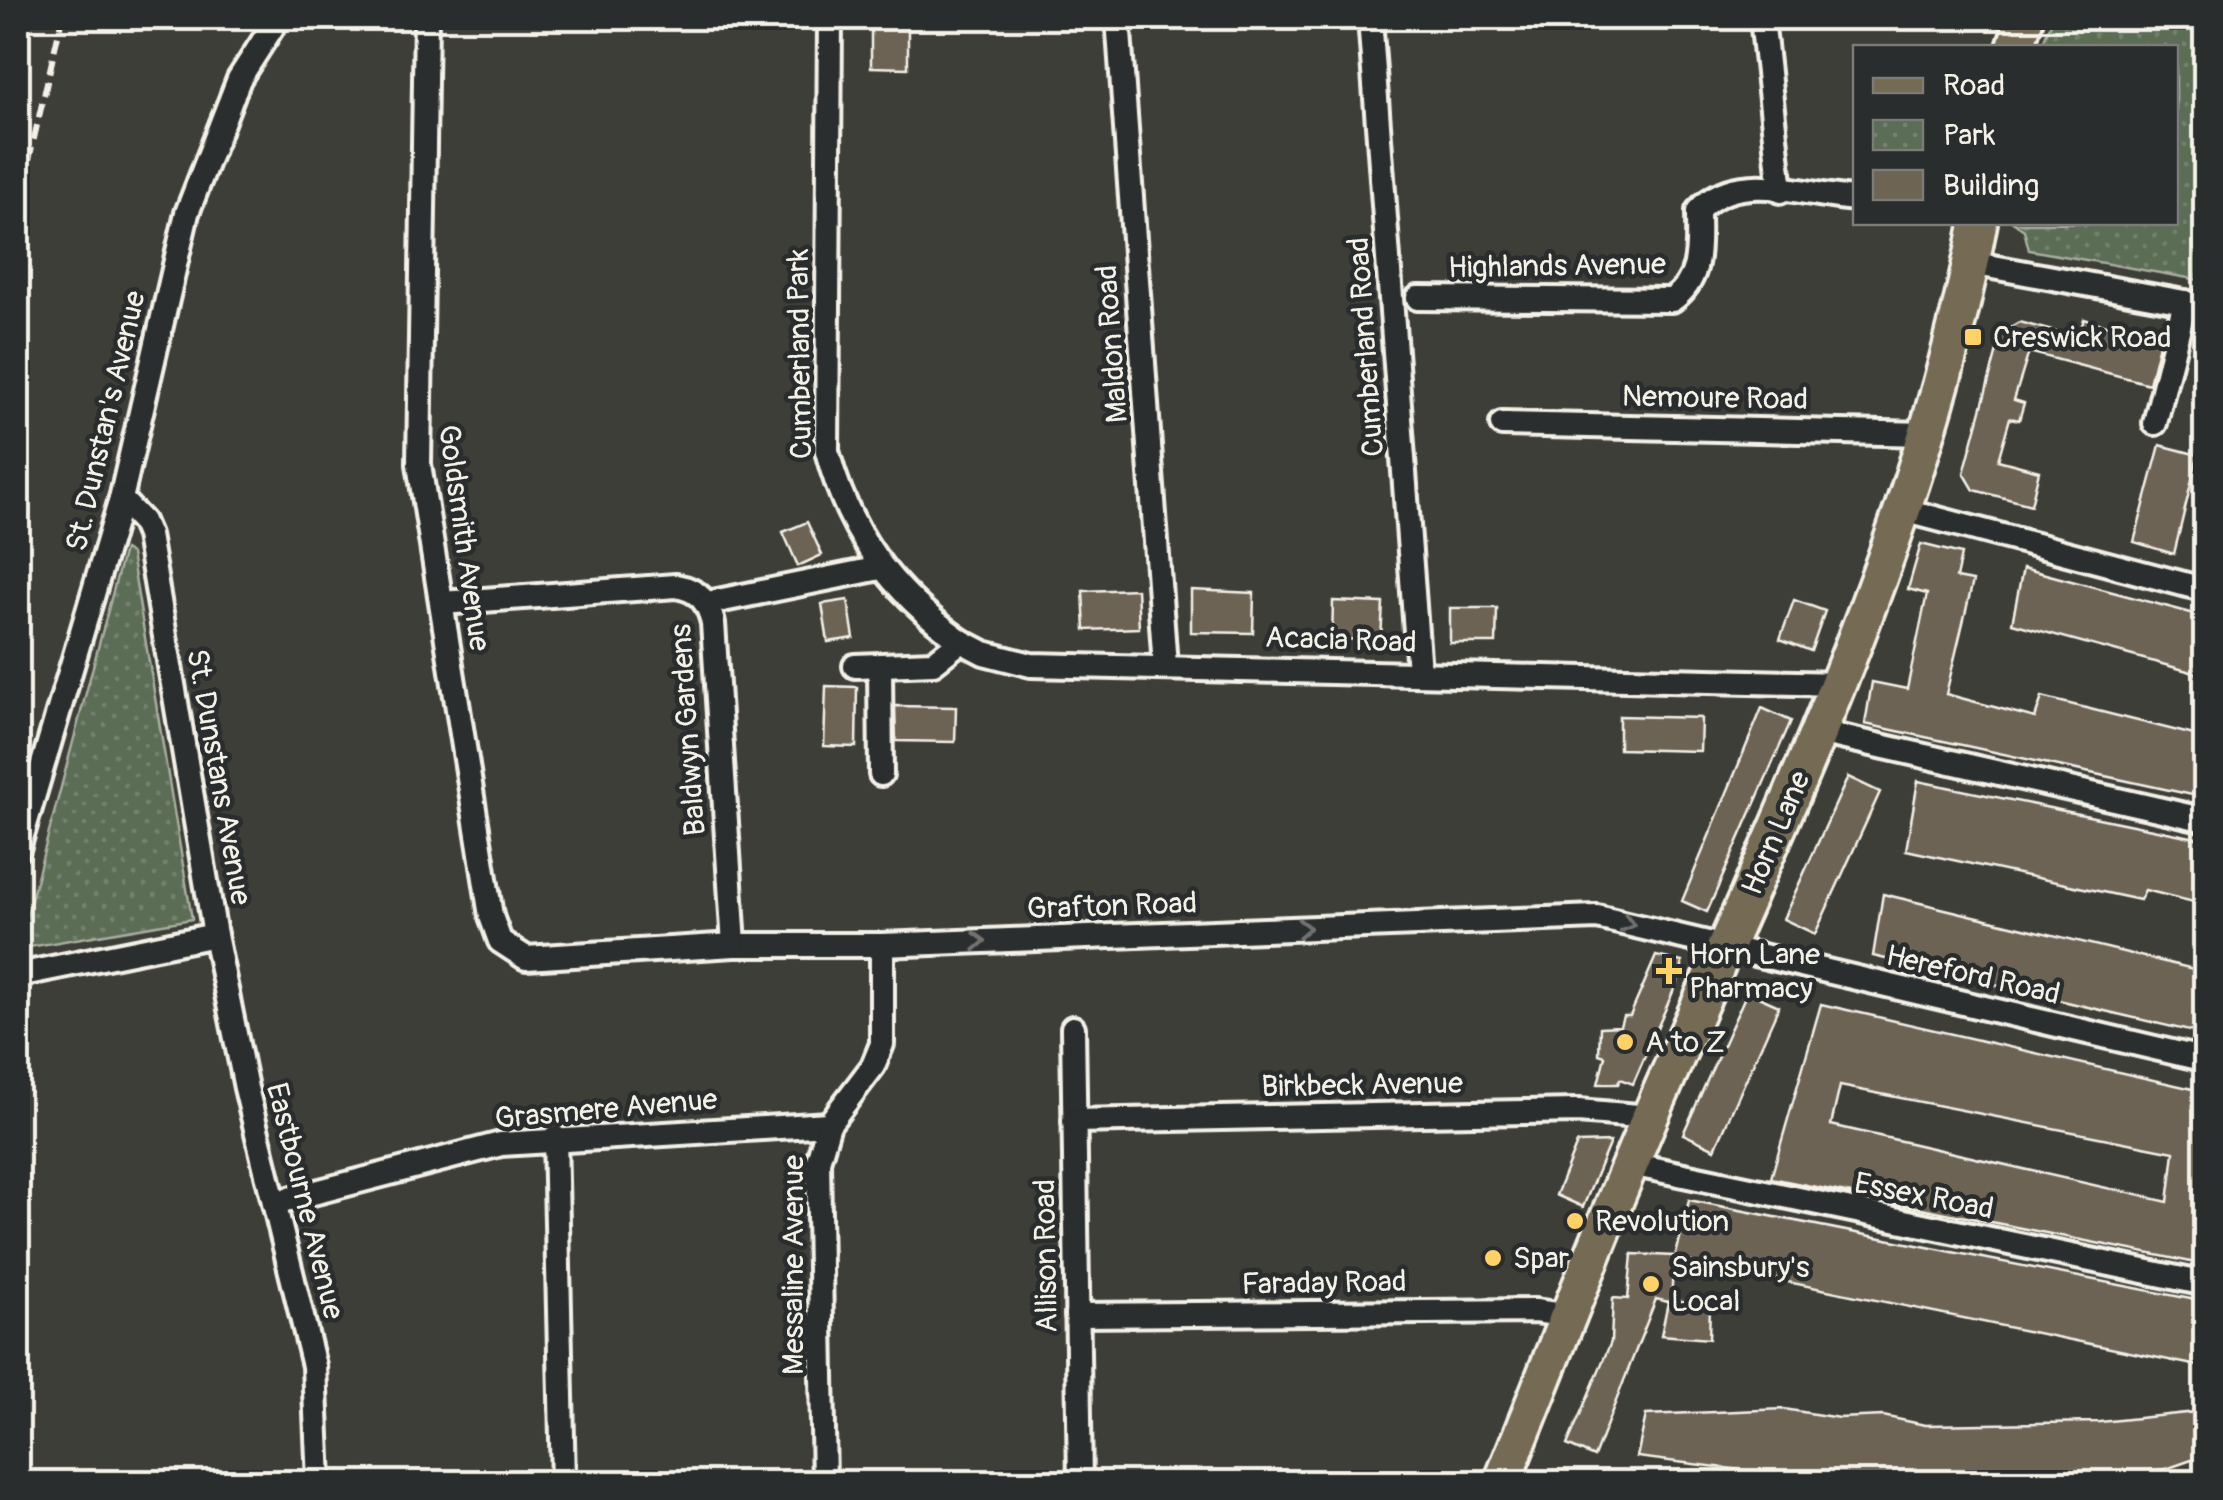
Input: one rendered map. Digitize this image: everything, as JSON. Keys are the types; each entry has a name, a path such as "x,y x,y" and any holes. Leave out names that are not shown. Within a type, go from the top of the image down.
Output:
{"main road":[{"path":"2016,45 2025,18"},
{"name":"Horn Lane","path":"1502,1482 1650,1117 1819,732 1904,510 1978,225"}],"street":[{"name":"St. Dunstan's Avenue","path":"18,849 121,500 187,213 238,79 278,18"},
{"name":"Goldsmith Avenue","path":"426,18 416,431 424,513 442,602 491,916 500,941"},
{"name":"Cumberland Park","path":"830,18 827,451 846,512 880,568 933,620 961,640"},
{"name":"Maldon Road","path":"1118,18 1165,666"},
{"name":"Cumberland Road","path":"1370,18 1419,672"},
{"path":"1762,18 1780,191"},
{"name":"Highlands Avenue","path":"1418,298 1672,300 1690,288 1698,261 1698,211 1712,195 1739,184 1853,199"},
{"path":"1971,263 2195,304 2155,423"},
{"name":"Nemoure Road","path":"1502,424 1926,434"},
{"name":"St. Dunstans Avenue","path":"18,975 215,935 148,535 142,521 121,500"},
{"path":"1904,510 2206,590"},
{"path":"708,603 880,568"},
{"name":"Baldwyn Gardens","path":"442,602 676,586 691,588 708,603 713,623 734,945"},
{"path":"855,666 933,663 961,640"},
{"name":"Acacia Road","path":"961,640 984,653 1032,665 1838,684"},
{"path":"880,666 881,774"},
{"path":"1819,732 2206,820"},
{"name":"Grafton Road","path":"500,941 526,958 734,945 882,945 1597,917 1727,948"},
{"name":"Eastbourne Avenue","path":"215,935 314,1366 319,1482"},
{"name":"Messaline Avenue","path":"824,1482 818,1161 829,1124 873,1066 882,1044 882,945"},
{"name":"Hereford Road","path":"1727,948 2206,1060"},
{"name":"Allison Road","path":"1073,1028 1080,1482"},
{"name":"Birkbeck Avenue","path":"1074,1120 1578,1111 1650,1117"},
{"name":"Grasmere Avenue","path":"274,1202 501,1144 829,1124"},
{"path":"554,1138 564,1482"},
{"name":"Essex Road","path":"1631,1164 2206,1284"},
{"name":"Faraday Road","path":"1078,1315 1536,1310 1570,1316"}],"green space":[{"path":"2053,18 2205,18 2205,281 2029,250 2024,230 2017,225 2178,225 2178,45 2042,45"},
{"path":"124,550 131,554 192,919 18,949"}],"building":[{"path":"871,18 908,18 908,68 871,67"},
{"path":"2084,319 2160,340 2149,384 2029,352 2014,400 2024,403 2019,420 2010,418 1998,460 2039,471 2031,505 1974,490 1964,473 2002,332 2019,322 2078,338"},
{"path":"2160,445 2198,455 2174,554 2134,542"},
{"path":"807,522 822,555 798,566 783,532"},
{"path":"1921,544 1961,554 1956,578 1973,581 1946,694 2035,718 2042,697 2206,738 2206,798 1865,724 1872,682 1907,689 1927,594 1908,589"},
{"path":"2023,568 2206,617 2206,676 2012,623"},
{"path":"1137,589 1139,628 1085,630 1083,591"},
{"path":"1191,590 1254,593 1253,633 1191,632"},
{"path":"848,600 854,638 828,642 822,604"},
{"path":"1794,600 1825,611 1811,651 1780,639"},
{"path":"1333,601 1383,603 1381,640 1332,639"},
{"path":"1450,608 1497,608 1496,643 1450,643"},
{"path":"826,686 857,687 856,747 824,746"},
{"path":"895,706 956,707 955,742 896,741"},
{"path":"1762,708 1791,721 1707,912 1682,901"},
{"path":"1619,716 1701,718 1700,751 1619,749"},
{"path":"1848,777 1880,792 1815,934 1783,919"},
{"path":"1918,781 2206,840 2206,905 2145,890 2140,900 1906,850"},
{"path":"1883,894 2206,972 2206,1035 1873,956"},
{"path":"1656,956 1682,962 1682,971 1633,1084 1620,1079 1618,1084 1598,1084 1605,1056 1599,1054 1600,1027 1620,1026 1623,1016 1630,1016"},
{"path":"1747,992 1779,1006 1715,1149 1683,1134"},
{"path":"1821,1004 2206,1092 2206,1265 1771,1178","holes":["1840,1086 2174,1152 2168,1202 1831,1125"]},
{"path":"1610,1142 1583,1207 1556,1195 1577,1143"},
{"path":"1689,1200 2206,1302 2198,1366 1675,1259"},
{"path":"1632,1254 1674,1256 1671,1300 1710,1304 1709,1339 1661,1335 1668,1302 1656,1299 1594,1457 1567,1445 1611,1342 1613,1298 1628,1299"},
{"path":"1784,1409 1839,1418 1883,1416 1925,1425 2100,1422 2206,1411 2206,1455 2166,1469 2049,1482 1836,1482 1637,1457 1646,1415"}],"railway":[{"path":"18,207 62,18"}],"place":[{"name":"Creswick Road","path":"1973,337"},
{"name":"Horn Lane Pharmacy","path":"1669,971"},
{"name":"A to Z","path":"1625,1042"},
{"name":"Revolution","path":"1575,1221"},
{"name":"Spar","path":"1493,1258"},
{"name":"Sainsbury's Local","path":"1651,1284"}]}
